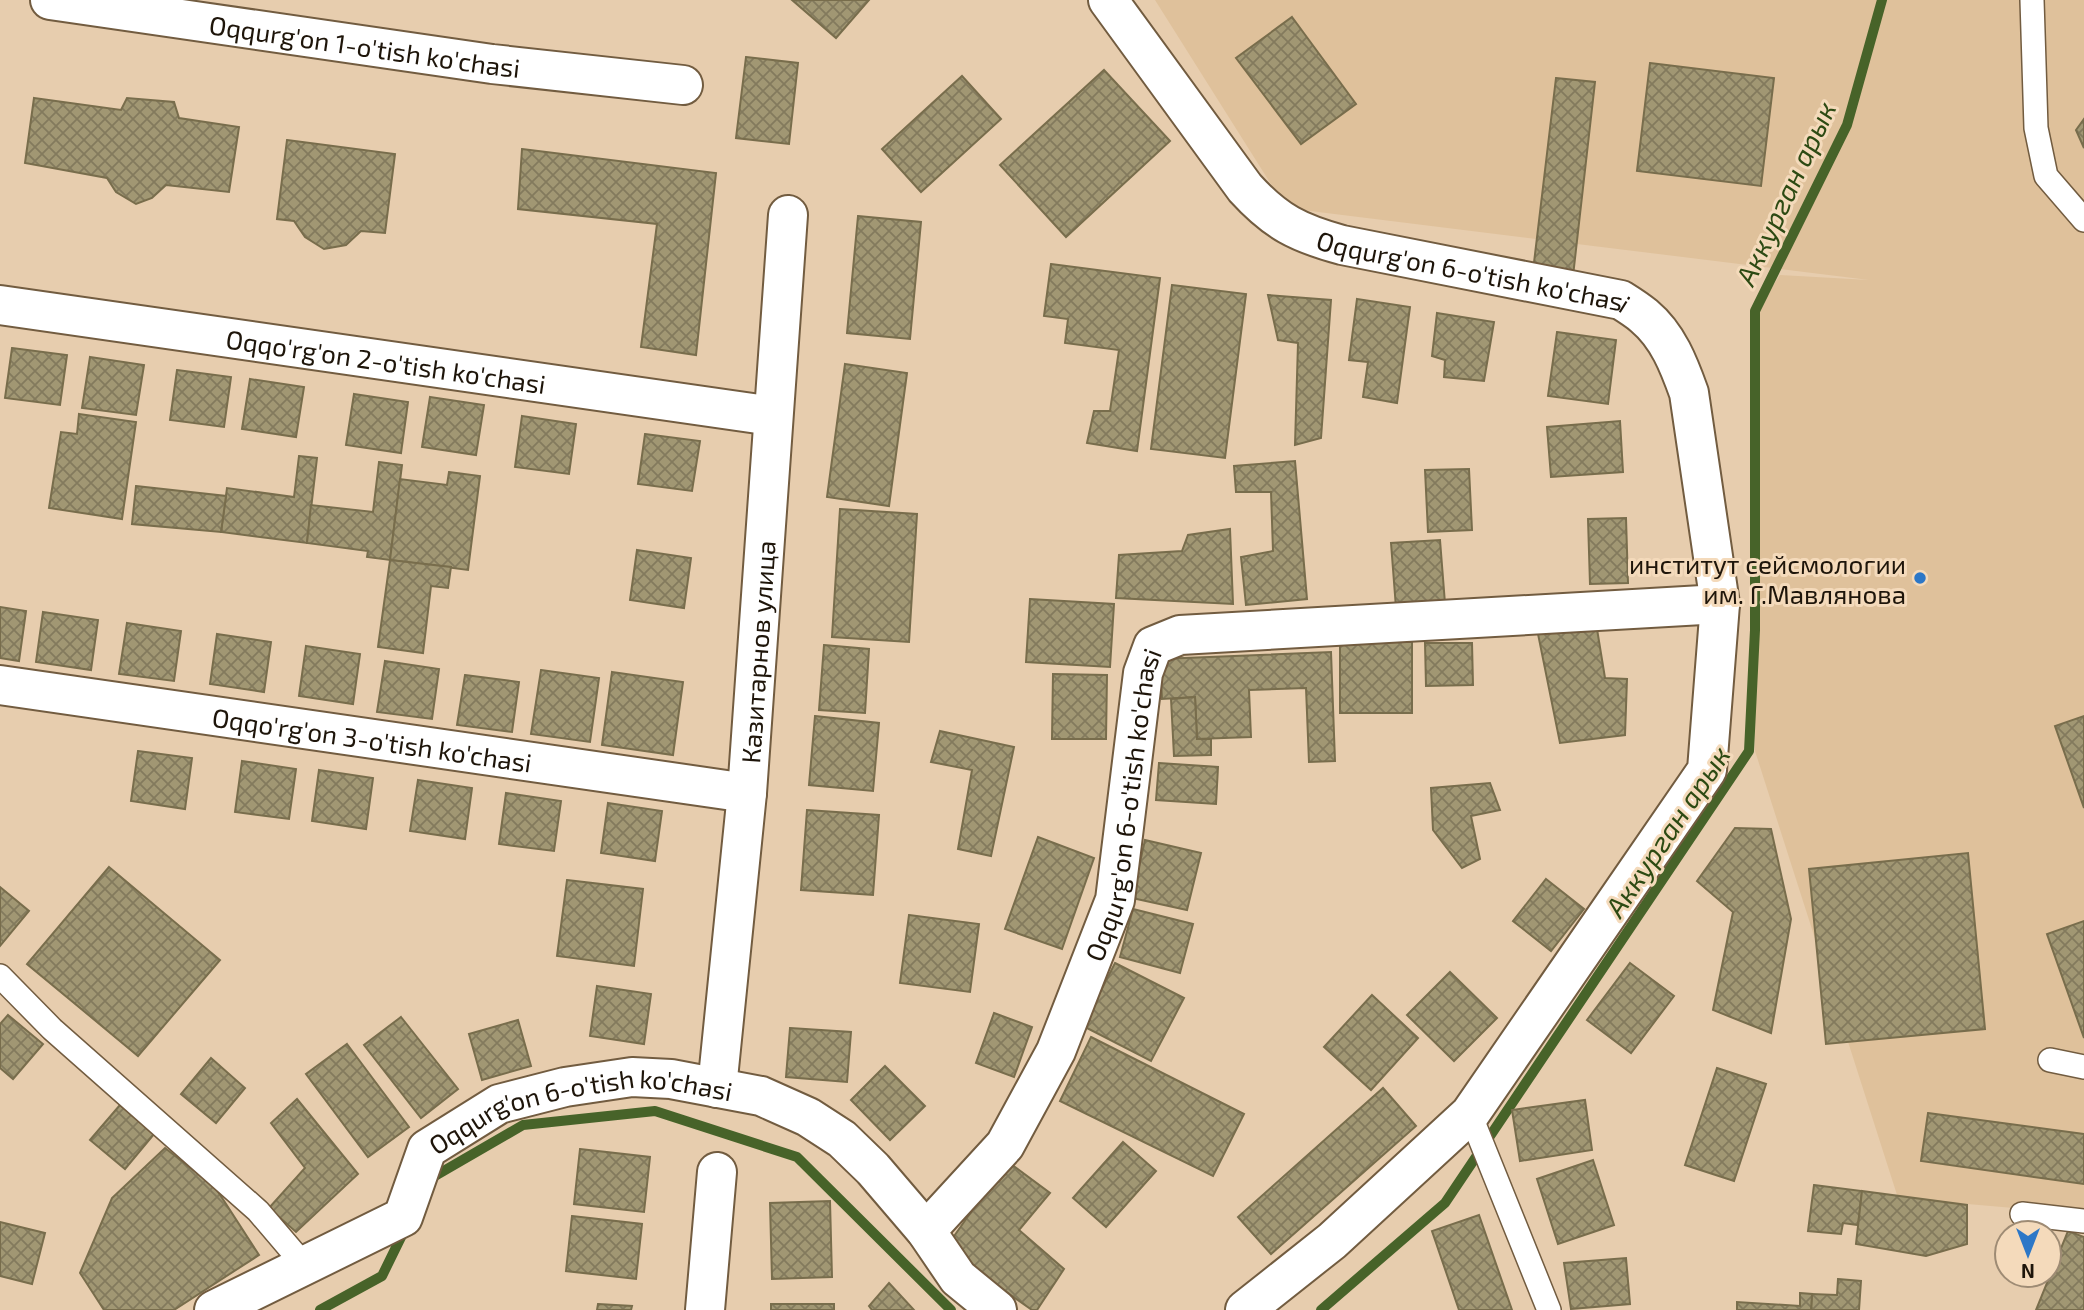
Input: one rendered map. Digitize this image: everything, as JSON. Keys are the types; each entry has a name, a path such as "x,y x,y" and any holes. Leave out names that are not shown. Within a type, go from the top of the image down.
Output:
{"street":[{"name":"Oqqurg'on 1-o'tish ko'chasi","path":"50,0 492,64 683,85"},
{"name":"Oqqurg'on 6-o'tish ko'chasi","path":"1108,0 1245,188 1262,207 1287,226 1314,238 1342,245 1621,300 1645,316 1663,337 1679,364 1689,393 1720,604 1707,771 1470,1114 1332,1241 1245,1310"},
{"name":"Казитарнов улица","path":"717,1088 747,793 788,215"},
{"name":"Oqqo'rg'on 2-o'tish ko'chasi","path":"0,305 773,416"},
{"name":"Oqqurg'on 6-o'tish ko'chasi","path":"926,1231 1005,1145 1056,1051 1115,900 1143,673 1153,646 1181,635 1720,604"},
{"name":"Oqqo'rg'on 3-o'tish ko'chasi","path":"0,685 747,793"},
{"name":"Oqqurg'on 6-o'tish ko'chasi","path":"214,1310 403,1217 427,1149 499,1104 565,1087 632,1077 671,1079 761,1096 808,1117 842,1139 873,1169 926,1231 957,1278 997,1310"},
{"path":"705,1310 717,1172"}],"lane":[{"path":"2032,0 2036,128 2046,176 2084,220"},
{"path":"0,976 52,1029 258,1211 304,1265"},
{"path":"2050,1060 2084,1067"},
{"path":"1470,1114 1549,1310"},
{"path":"2022,1214 2084,1221"}],"shaded area":[{"path":"1155,0 2084,0 2084,1214 1898,1198 1755,751 1757,310 1780,275 1869,280 1286,208"}],"building":[{"path":"792,0 869,0 836,38"},
{"path":"1292,17 1356,104 1301,144 1236,58"},
{"path":"746,57 798,63 789,144 736,138"},
{"path":"1650,63 1774,78 1761,186 1637,171"},
{"path":"1104,70 1170,141 1066,237 1000,165"},
{"path":"962,76 1001,119 921,192 882,149"},
{"path":"1556,78 1595,82 1573,276 1533,271"},
{"path":"34,98 121,110 127,98 174,102 179,118 239,127 229,192 166,185 152,198 136,204 116,192 107,178 25,163"},
{"path":"2084,119 2084,148 2076,130"},
{"path":"287,140 395,154 385,233 361,231 346,245 324,249 305,237 294,221 277,219"},
{"path":"522,149 716,173 696,355 641,347 657,224 518,209"},
{"path":"858,216 921,222 910,339 847,333"},
{"path":"1051,264 1160,278 1137,451 1087,443 1094,411 1110,411 1119,350 1065,343 1068,319 1044,316"},
{"path":"1172,285 1246,294 1225,458 1151,449"},
{"path":"1268,295 1331,300 1321,438 1295,445 1298,343 1278,340"},
{"path":"1357,299 1410,307 1397,403 1363,397 1368,362 1349,360"},
{"path":"1437,313 1494,322 1484,381 1444,377 1445,360 1432,356"},
{"path":"1557,332 1616,340 1608,404 1548,396"},
{"path":"12,348 67,355 60,405 5,398"},
{"path":"90,357 144,365 136,415 82,408"},
{"path":"845,364 907,373 889,506 827,497"},
{"path":"177,370 231,377 224,427 170,420"},
{"path":"250,379 304,387 296,437 242,429"},
{"path":"354,394 408,402 401,453 346,445"},
{"path":"430,397 484,405 476,455 422,447"},
{"path":"79,414 136,422 122,519 49,508 61,432 77,434"},
{"path":"522,416 576,424 569,474 515,467"},
{"path":"1620,421 1623,472 1551,477 1547,427"},
{"path":"645,434 700,441 692,491 638,484"},
{"path":"299,456 317,458 307,543 221,532 227,488 294,497"},
{"path":"1295,461 1307,599 1246,605 1241,557 1273,551 1271,492 1236,492 1234,466"},
{"path":"379,462 402,465 390,560 367,557 368,551 307,543 311,505 373,512"},
{"path":"1469,469 1472,530 1428,532 1425,470"},
{"path":"449,472 480,476 468,570 390,560 400,479 447,485"},
{"path":"136,486 226,496 221,532 132,524"},
{"path":"840,509 917,514 909,642 832,637"},
{"path":"1626,518 1628,583 1590,584 1588,519"},
{"path":"1230,529 1233,604 1116,598 1119,555 1182,551 1188,535"},
{"path":"1440,540 1446,616 1397,621 1391,543"},
{"path":"637,550 691,558 684,608 630,600"},
{"path":"390,560 451,567 448,588 431,586 423,653 378,647"},
{"path":"1030,599 1114,604 1110,667 1026,662"},
{"path":"0,607 26,611 19,661 0,658"},
{"path":"43,612 98,620 91,670 36,662"},
{"path":"127,623 181,631 174,681 119,674"},
{"path":"1597,629 1605,678 1627,679 1625,735 1560,743 1538,634"},
{"path":"217,634 271,642 264,692 210,684"},
{"path":"1340,642 1412,642 1412,713 1340,713"},
{"path":"1425,643 1472,643 1473,685 1426,686"},
{"path":"824,645 869,649 865,713 819,710"},
{"path":"306,646 360,654 353,704 299,696"},
{"path":"1331,652 1335,761 1309,762 1306,688 1249,690 1251,737 1197,739 1195,697 1162,699 1160,659"},
{"path":"385,661 439,669 432,719 377,712"},
{"path":"541,670 599,678 590,742 531,734"},
{"path":"612,672 683,682 673,755 602,745"},
{"path":"1053,674 1107,675 1106,739 1052,739"},
{"path":"465,675 519,682 512,732 457,725"},
{"path":"1195,697 1197,739 1211,739 1211,755 1174,756 1171,699"},
{"path":"815,716 879,723 873,791 809,785"},
{"path":"2084,716 2084,808 2055,726"},
{"path":"940,731 1014,747 991,856 958,849 972,770 931,762"},
{"path":"138,751 192,758 185,809 131,801"},
{"path":"242,761 296,769 289,819 235,812"},
{"path":"1159,763 1218,767 1216,804 1156,800"},
{"path":"319,770 373,778 366,829 312,821"},
{"path":"418,780 472,788 465,839 410,831"},
{"path":"1490,783 1500,810 1471,816 1480,859 1462,868 1433,830 1431,788"},
{"path":"506,793 561,801 554,851 499,844"},
{"path":"608,803 662,811 655,861 601,853"},
{"path":"807,810 879,815 873,895 801,890"},
{"path":"1735,828 1771,829 1791,919 1771,1033 1713,1010 1733,912 1697,881"},
{"path":"1038,837 1094,858 1062,949 1005,929"},
{"path":"1145,840 1201,853 1187,910 1132,898"},
{"path":"1968,853 1985,1029 1826,1044 1809,869"},
{"path":"109,867 220,960 138,1056 27,964"},
{"path":"1546,879 1584,909 1551,951 1513,921"},
{"path":"567,880 643,889 634,966 557,956"},
{"path":"0,887 29,911 0,946"},
{"path":"1133,909 1193,924 1180,973 1120,957"},
{"path":"909,915 979,924 970,992 900,983"},
{"path":"2084,921 2084,1038 2047,934"},
{"path":"1115,963 1184,998 1151,1061 1083,1026"},
{"path":"1630,963 1674,996 1631,1053 1587,1020"},
{"path":"1450,972 1497,1018 1454,1061 1407,1015"},
{"path":"597,986 651,994 644,1044 590,1036"},
{"path":"1372,995 1418,1038 1371,1090 1324,1047"},
{"path":"994,1013 1032,1027 1014,1077 976,1063"},
{"path":"8,1015 43,1044 13,1079 0,1068 0,1024"},
{"path":"401,1017 458,1089 421,1118 364,1045"},
{"path":"518,1020 531,1066 482,1080 469,1034"},
{"path":"790,1028 851,1032 847,1082 786,1077"},
{"path":"1091,1037 1244,1114 1213,1176 1060,1101"},
{"path":"347,1044 409,1127 368,1157 306,1074"},
{"path":"211,1058 245,1088 216,1123 181,1094"},
{"path":"885,1066 925,1106 890,1140 851,1100"},
{"path":"1717,1068 1766,1084 1734,1181 1685,1165"},
{"path":"1383,1088 1416,1126 1271,1254 1238,1217"},
{"path":"297,1099 358,1174 296,1232 269,1208 305,1168 271,1123"},
{"path":"1585,1100 1592,1150 1520,1161 1512,1110"},
{"path":"120,1105 154,1134 125,1169 90,1140"},
{"path":"1928,1113 2084,1134 2084,1184 1921,1161"},
{"path":"1123,1142 1156,1171 1106,1227 1073,1198"},
{"path":"165,1148 215,1187 259,1255 174,1310 104,1310 80,1273 112,1198"},
{"path":"580,1149 650,1157 644,1212 574,1204"},
{"path":"1593,1160 1614,1225 1558,1244 1537,1179"},
{"path":"1007,1161 1050,1193 1019,1230 1064,1269 1037,1310 1032,1310 945,1249"},
{"path":"1814,1185 1862,1191 1858,1225 1843,1223 1841,1234 1808,1231"},
{"path":"1862,1191 1967,1205 1967,1244 1926,1256 1856,1244"},
{"path":"830,1201 832,1277 772,1279 770,1203"},
{"path":"1479,1215 1512,1310 1459,1310 1432,1231"},
{"path":"572,1216 642,1224 636,1279 566,1271"},
{"path":"0,1222 45,1233 32,1284 0,1276"},
{"path":"2068,1231 2084,1237 2084,1310 2036,1310 2045,1289 2063,1289 2063,1243"},
{"path":"1626,1258 1630,1304 1571,1309 1564,1263"},
{"path":"1838,1279 1861,1281 1859,1310 1811,1310 1812,1294 1837,1295"},
{"path":"889,1283 914,1310 872,1310 869,1306"},
{"path":"1800,1293 1812,1294 1811,1310 1737,1310 1737,1302 1800,1306"},
{"path":"598,1304 632,1306 631,1310 597,1310"},
{"path":"771,1304 834,1304 834,1310 771,1310"}],"waterway":[{"name":"Аккурган арык","path":"1321,1310 1445,1203 1749,751 1755,630 1755,311 1847,125 1882,0"},
{"name":"Аккурган арык","path":"428,1180 523,1125 655,1111 797,1157 951,1310"},
{"name":"Аккурган арык","path":"320,1310 382,1276 405,1229"}],"place":[{"name":"институт сейсмологии им. Г.Мавлянова","path":"1920,578"}]}
